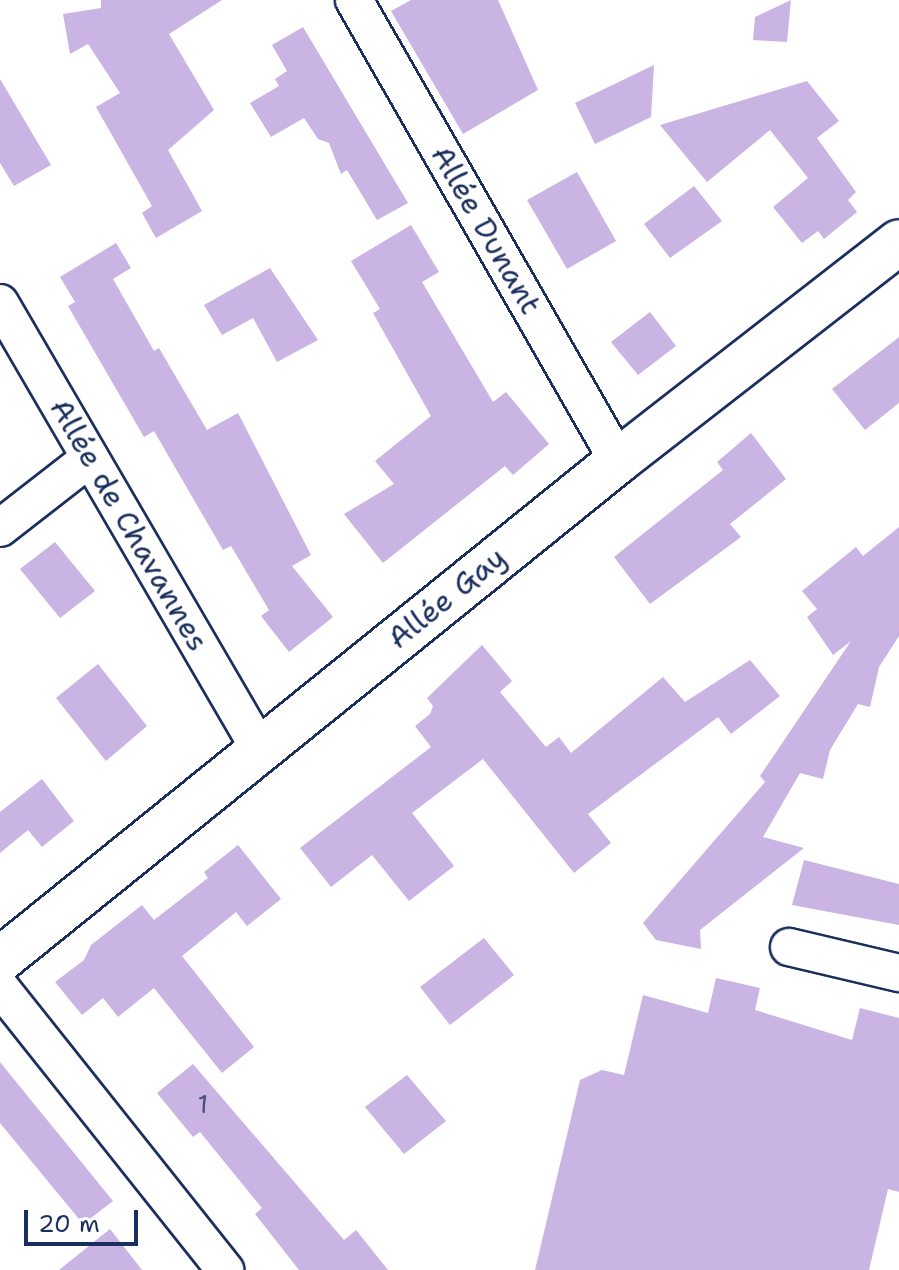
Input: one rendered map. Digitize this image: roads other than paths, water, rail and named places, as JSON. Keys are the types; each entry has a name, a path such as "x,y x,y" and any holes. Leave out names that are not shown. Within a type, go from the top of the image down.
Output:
{"street":[{"name":"Allée Dunant","path":"354,0 618,461"},
{"name":"Allée Gay","path":"0,960 618,461 899,242"},
{"name":"Allée de Chavannes","path":"0,303 259,748"},
{"path":"0,528 90,458"},
{"path":"789,947 899,973"},
{"path":"0,987 225,1270"}]}
